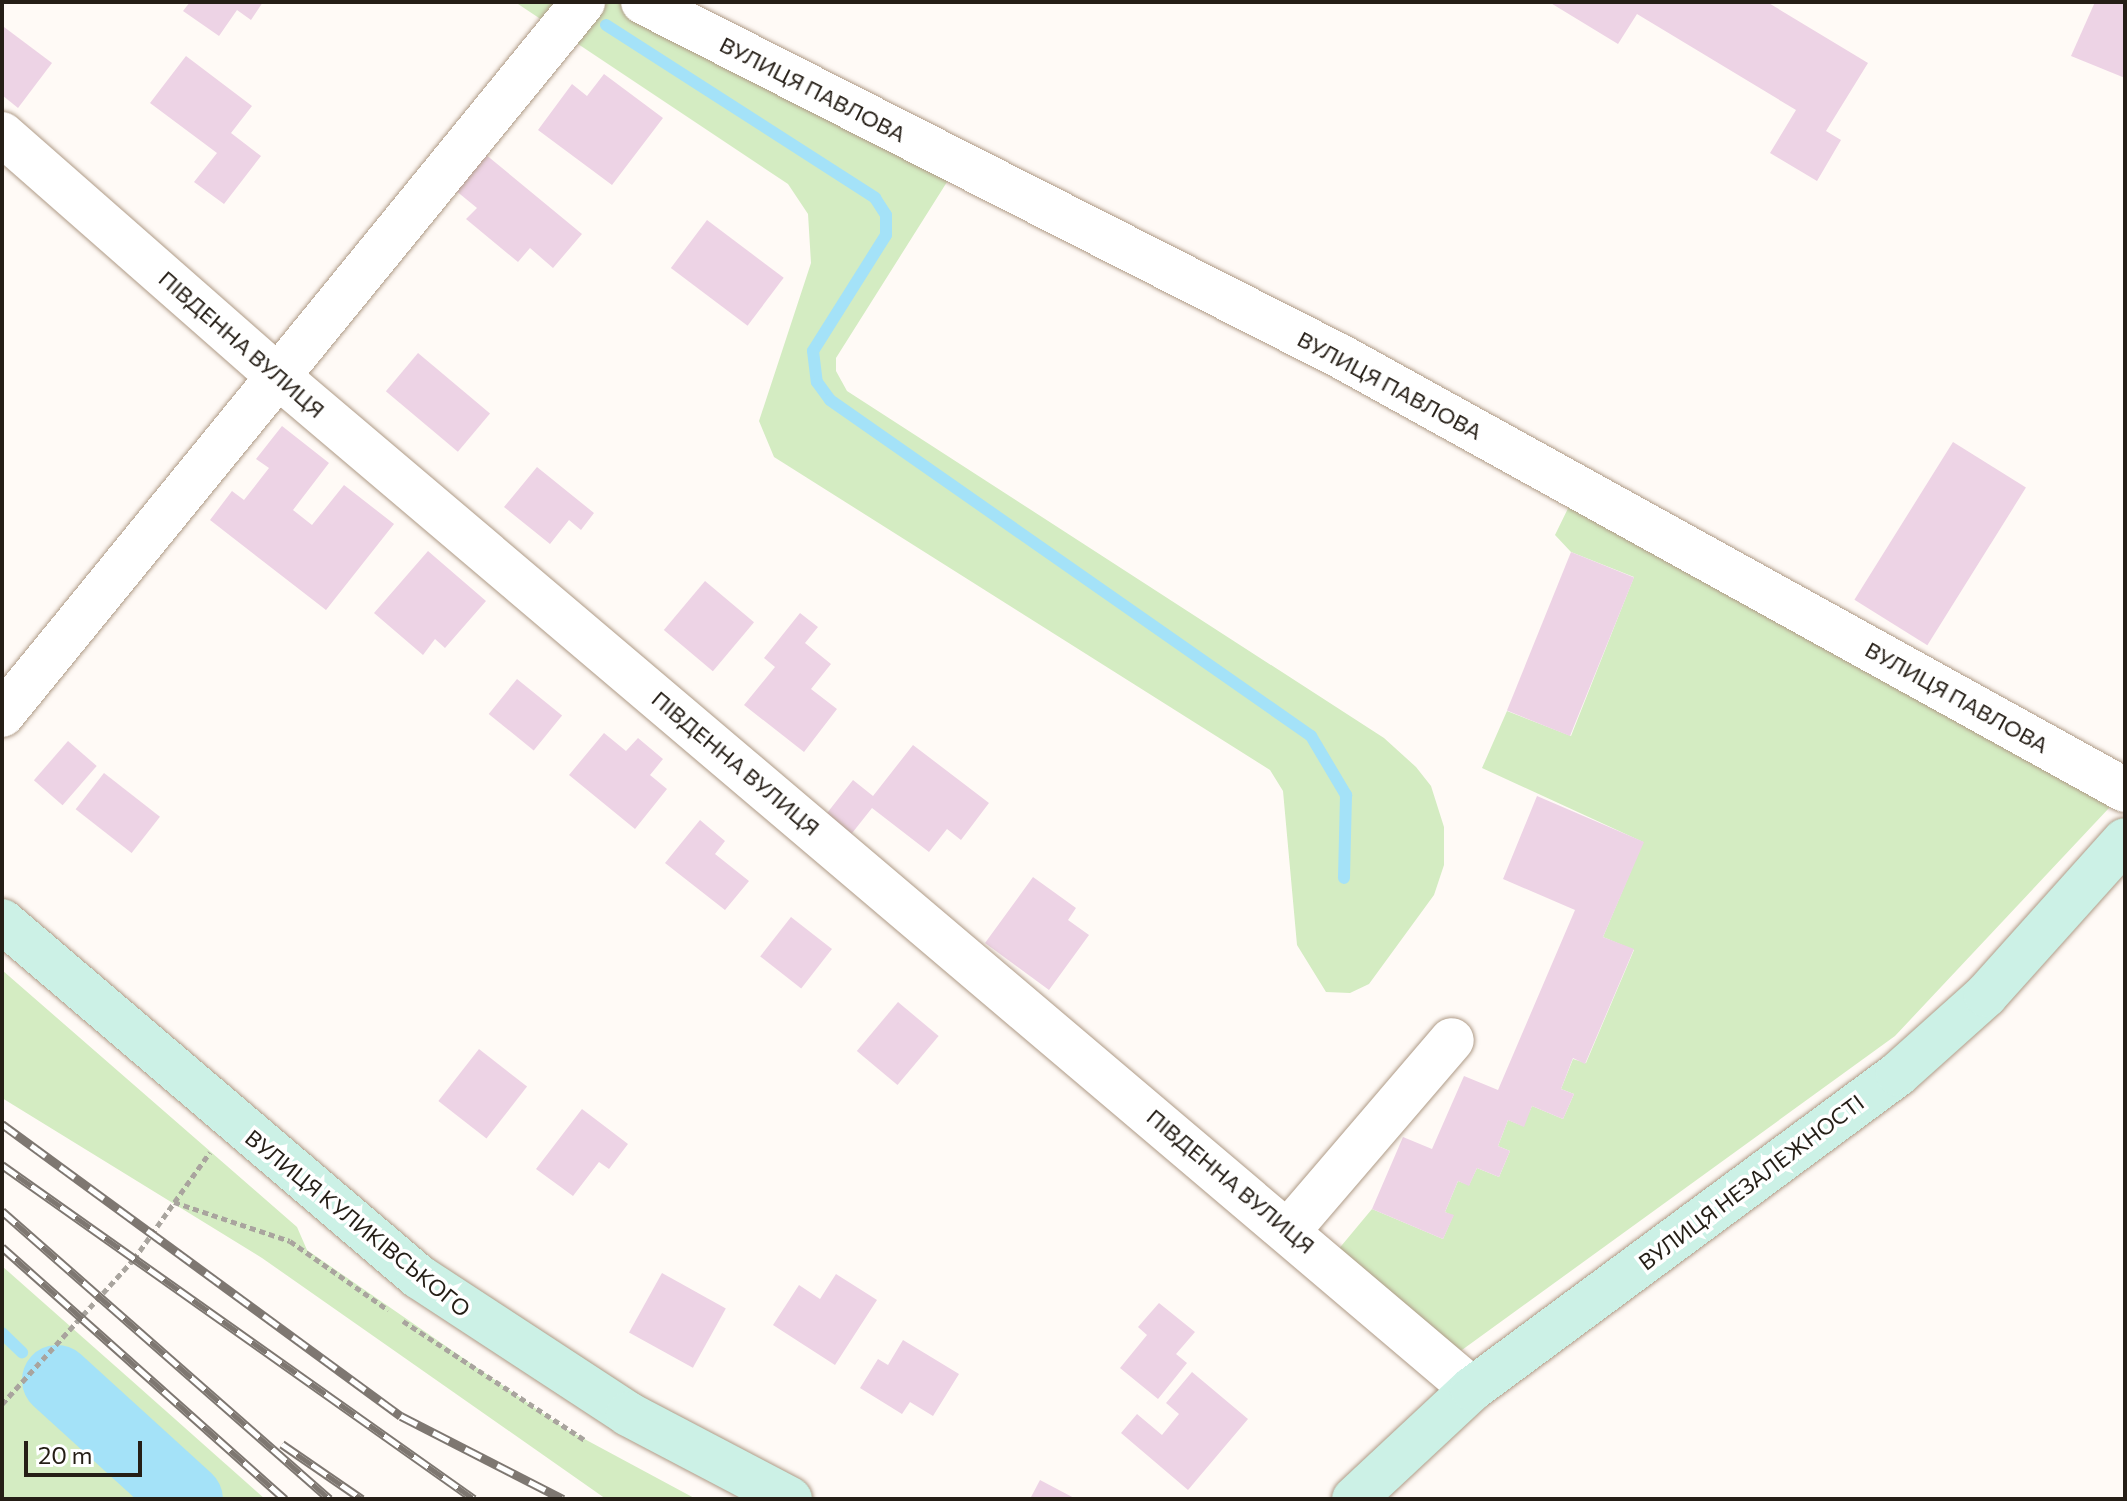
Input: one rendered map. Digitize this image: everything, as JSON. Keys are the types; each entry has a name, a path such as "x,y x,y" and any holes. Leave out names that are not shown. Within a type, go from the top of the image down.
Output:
{"street":[{"path":"2,715 280,378 583,2"},
{"name":"ВУЛИЦЯ ПАВЛОВА","path":"643,2 1340,356 2125,790"},
{"name":"ПІВДЕННА ВУЛИЦЯ","path":"2,134 280,378 1289,1230 1472,1389"},
{"name":"ВУЛИЦЯ НЕЗАЛЕЖНОСТІ","path":"1354,1499 1472,1389 1898,1074 1986,995 2125,840"},
{"name":"ВУЛИЦЯ КУЛИКІВСЬКОГО","path":"2,921 419,1277 588,1390 790,1499"},
{"path":"1289,1230 1452,1040"}],"path":[{"path":"2,1404 103,1297 215,1146"},
{"path":"174,1202 290,1241 444,1350 591,1443"}],"green space":[{"path":"515,2 643,2 959,163 836,358 836,371 847,391 1384,738 1416,767 1431,786 1444,827 1444,865 1434,895 1369,984 1350,993 1326,992 1297,945 1283,791 1270,770 774,457 759,421 811,263 808,214 788,184"},
{"path":"1578,488 2125,791 1895,1036 1444,1363 1327,1263 1372,1209 1443,1239 1453,1216 1445,1212 1458,1181 1469,1185 1477,1168 1499,1177 1510,1151 1498,1146 1508,1120 1523,1126 1532,1106 1563,1119 1574,1094 1561,1089 1573,1059 1586,1063 1634,950 1603,937 1643,842 1482,768 1507,711 1571,736 1634,577 1571,552 1555,535"},
{"path":"2,970 297,1227 307,1250 564,1428 696,1499 606,1499 262,1258 2,1098"},
{"path":"2,1266 131,1380 265,1499 2,1499"}],"building":[{"path":"190,2 263,2 251,20 237,10 219,36 183,11"},
{"path":"1549,2 1767,2 1868,63 1826,131 1841,140 1817,181 1770,153 1796,110 1637,14 1618,44"},
{"path":"2095,2 2125,2 2125,78 2071,56"},
{"path":"4,27 52,63 18,108 2,95"},
{"path":"186,56 252,106 231,133 261,156 224,204 194,182 217,153 150,103"},
{"path":"604,74 663,118 612,185 538,130 572,84 587,96"},
{"path":"485,154 582,234 553,268 530,248 518,262 466,219 477,208 455,190"},
{"path":"707,220 784,278 748,326 671,268"},
{"path":"418,353 490,413 458,452 386,391"},
{"path":"282,426 329,463 293,510 312,525 344,485 394,524 326,610 210,520 232,491 244,500 269,468 256,459"},
{"path":"1953,442 2026,488 1927,645 1854,600"},
{"path":"537,467 594,513 581,530 569,520 550,544 504,507"},
{"path":"428,551 486,601 445,648 435,639 423,655 374,613"},
{"path":"1571,552 1634,577 1570,736 1507,711"},
{"path":"705,581 754,622 713,671 664,630"},
{"path":"800,613 818,627 805,643 831,664 811,689 837,709 804,752 744,705 775,667 764,658"},
{"path":"517,679 562,716 534,750 489,714"},
{"path":"604,733 626,751 638,738 663,759 650,775 667,789 635,829 569,775"},
{"path":"68,741 97,766 63,805 34,780"},
{"path":"913,745 989,803 961,840 947,829 929,852 872,808 849,837 824,817 853,780 873,796"},
{"path":"104,773 160,817 132,853 76,809"},
{"path":"1537,796 1644,842 1603,937 1634,949 1585,1064 1573,1058 1561,1089 1574,1094 1563,1119 1532,1106 1524,1127 1508,1120 1498,1146 1510,1151 1499,1177 1477,1168 1469,1186 1458,1181 1445,1212 1454,1215 1443,1239 1372,1209 1403,1137 1432,1149 1464,1076 1498,1090 1575,910 1503,879"},
{"path":"700,820 725,841 715,854 749,881 725,910 665,863"},
{"path":"1033,877 1076,908 1068,920 1089,935 1049,990 985,943"},
{"path":"791,917 832,949 801,988 760,956"},
{"path":"898,1002 939,1036 897,1085 857,1051"},
{"path":"479,1049 527,1087 486,1139 438,1101"},
{"path":"582,1109 628,1144 609,1169 599,1162 573,1196 536,1169"},
{"path":"662,1273 726,1308 693,1368 629,1332"},
{"path":"836,1274 877,1300 835,1365 773,1325 799,1285 820,1299"},
{"path":"1159,1303 1195,1332 1176,1354 1187,1363 1158,1399 1120,1368 1147,1335 1138,1327"},
{"path":"903,1340 959,1374 933,1416 910,1402 902,1414 860,1388 878,1359 888,1365"},
{"path":"1192,1372 1248,1419 1188,1490 1121,1433 1137,1414 1162,1435 1179,1414 1166,1403"},
{"path":"1040,1480 1076,1499 1030,1499"}],"waterway":[{"path":"606,25 875,198 886,215 886,235 813,351 817,382 830,400 1311,736 1346,795 1344,878"},
{"path":"2,1333 22,1352"},
{"path":"57,1380 188,1499"}],"railway":[{"path":"2,1124 401,1416 563,1499"},
{"path":"2,1165 474,1499"},
{"path":"2,1211 330,1499"},
{"path":"2,1247 285,1499"},
{"path":"282,1444 362,1499"}]}
